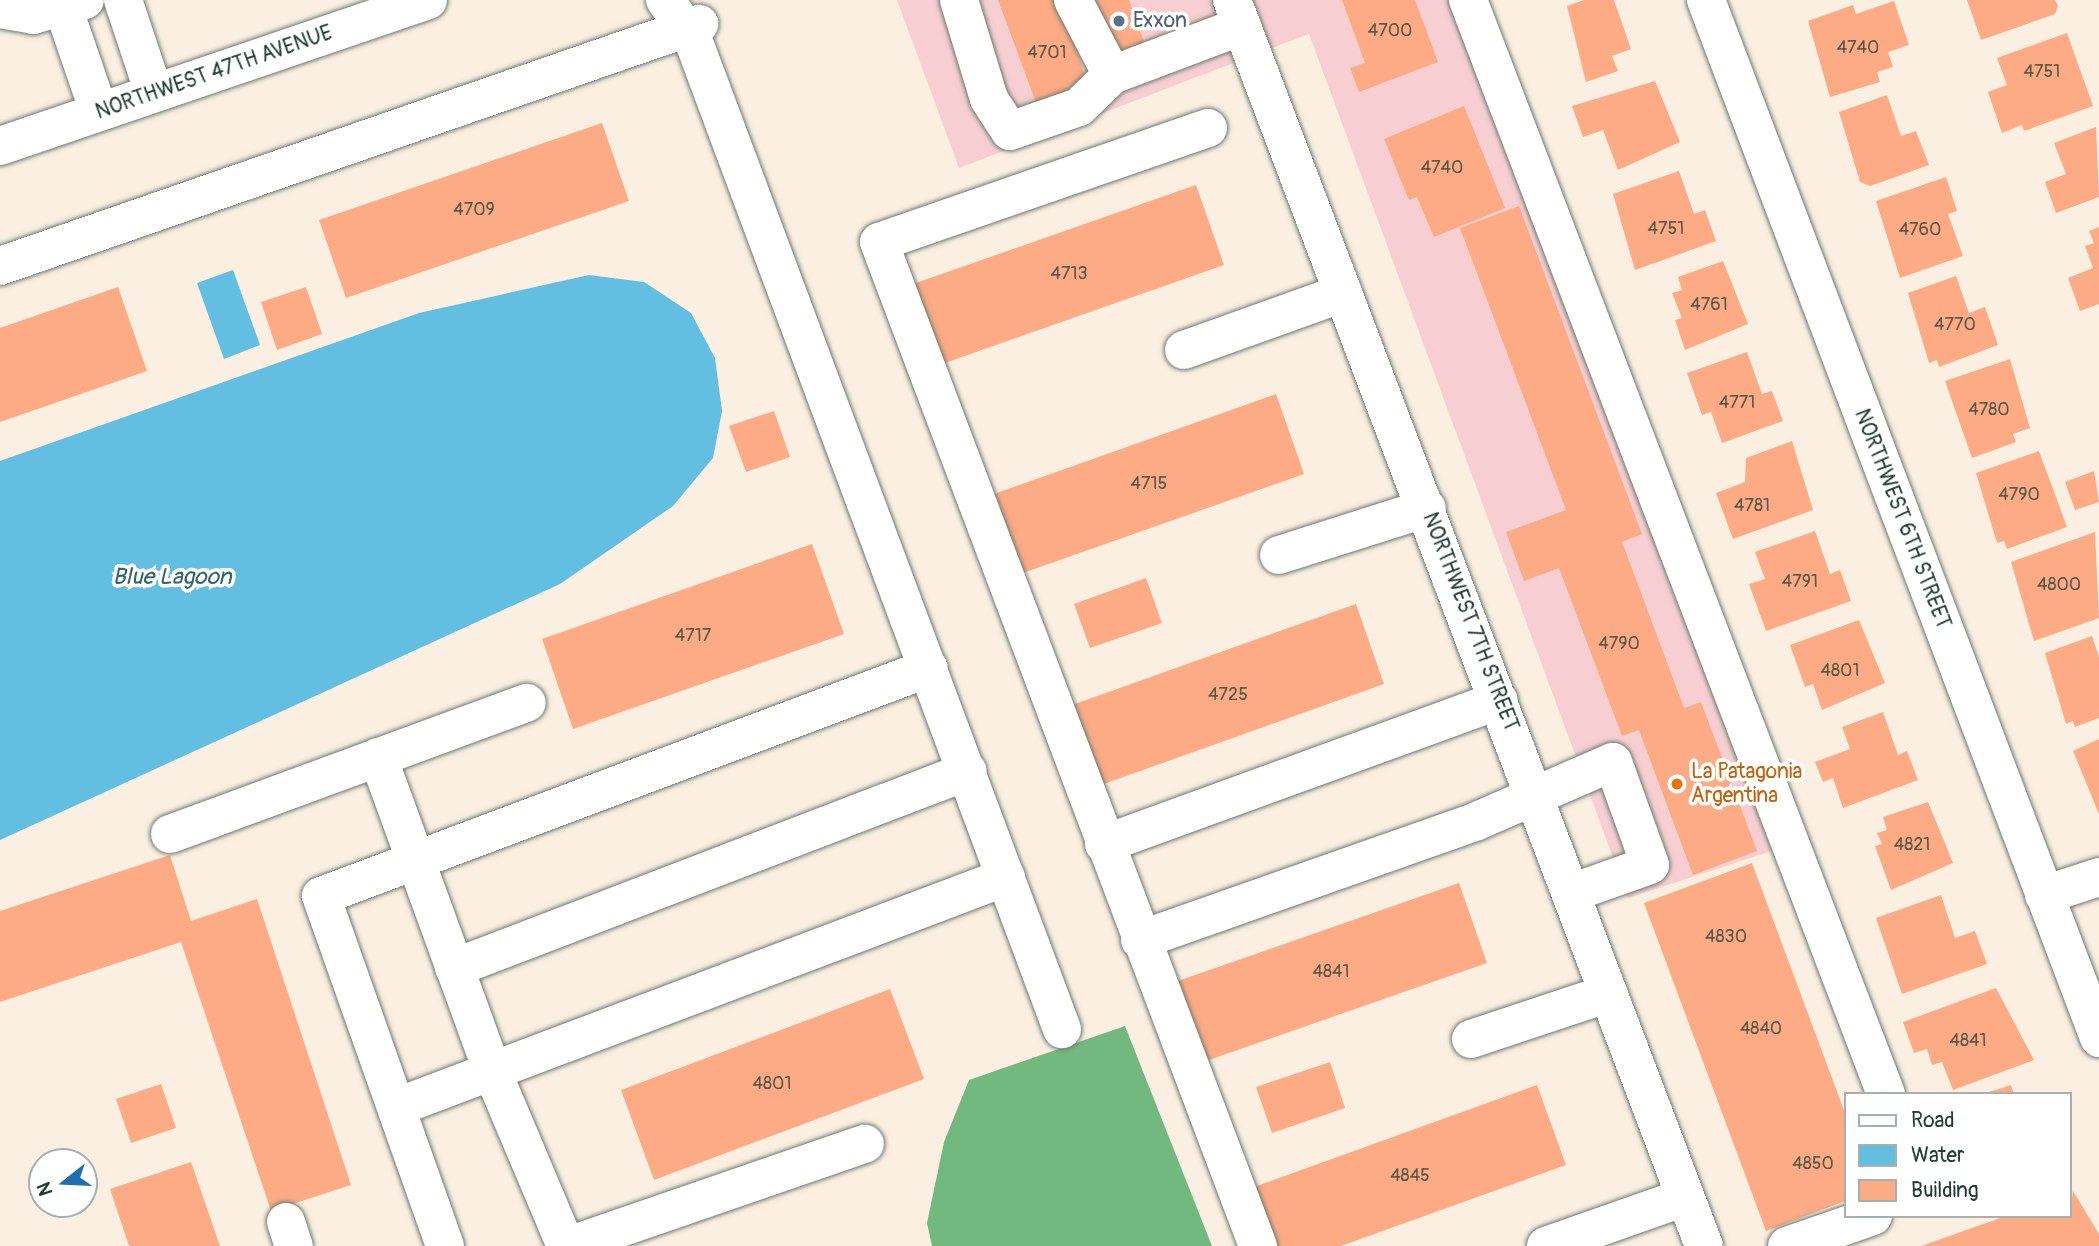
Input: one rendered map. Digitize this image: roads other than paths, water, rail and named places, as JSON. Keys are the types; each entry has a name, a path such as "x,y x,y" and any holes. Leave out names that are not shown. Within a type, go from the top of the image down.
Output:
{"street":[{"path":"123,0 154,93"},
{"name":"NORTHWEST 47TH AVENUE","path":"0,146 428,0"},
{"path":"959,0 989,99 1010,131 1079,107 1112,75 1237,13"},
{"path":"1073,0 1112,75"},
{"path":"1468,0 1885,1092"},
{"name":"NORTHWEST 6TH STREET","path":"1706,0 2099,1038"},
{"path":"0,9 33,15 74,4 99,112"},
{"name":"NORTHWEST 7TH STREET","path":"1237,13 1427,508 1704,1246"},
{"path":"0,266 690,18 1062,1029"},
{"path":"1208,128 879,242 1140,940 1258,1246"},
{"path":"1184,350 1343,293"},
{"path":"1279,555 1427,508"},
{"path":"445,1246 321,897 929,668"},
{"path":"1104,844 1499,700"},
{"path":"170,834 527,703"},
{"path":"377,757 492,1071 567,1246 865,1144"},
{"path":"1140,940 1535,796 1613,762 1650,865 1571,894"},
{"path":"454,968 968,771"},
{"path":"397,1107 1006,877"},
{"path":"2044,895 2099,877"},
{"path":"1471,1039 1609,993"},
{"path":"1546,1246 1685,1197"},
{"path":"1787,1246 1866,1218"}],"water":[{"path":"233,270 260,345 224,359 197,283"},
{"name":"Blue Lagoon","path":"589,275 644,282 691,313 715,358 722,411 713,458 673,506 560,584 0,840 0,461 419,313"}],"place":[{"name":"Exxon","path":"1119,21"},
{"name":"La Patagonia Argentina","path":"1677,784"}]}
